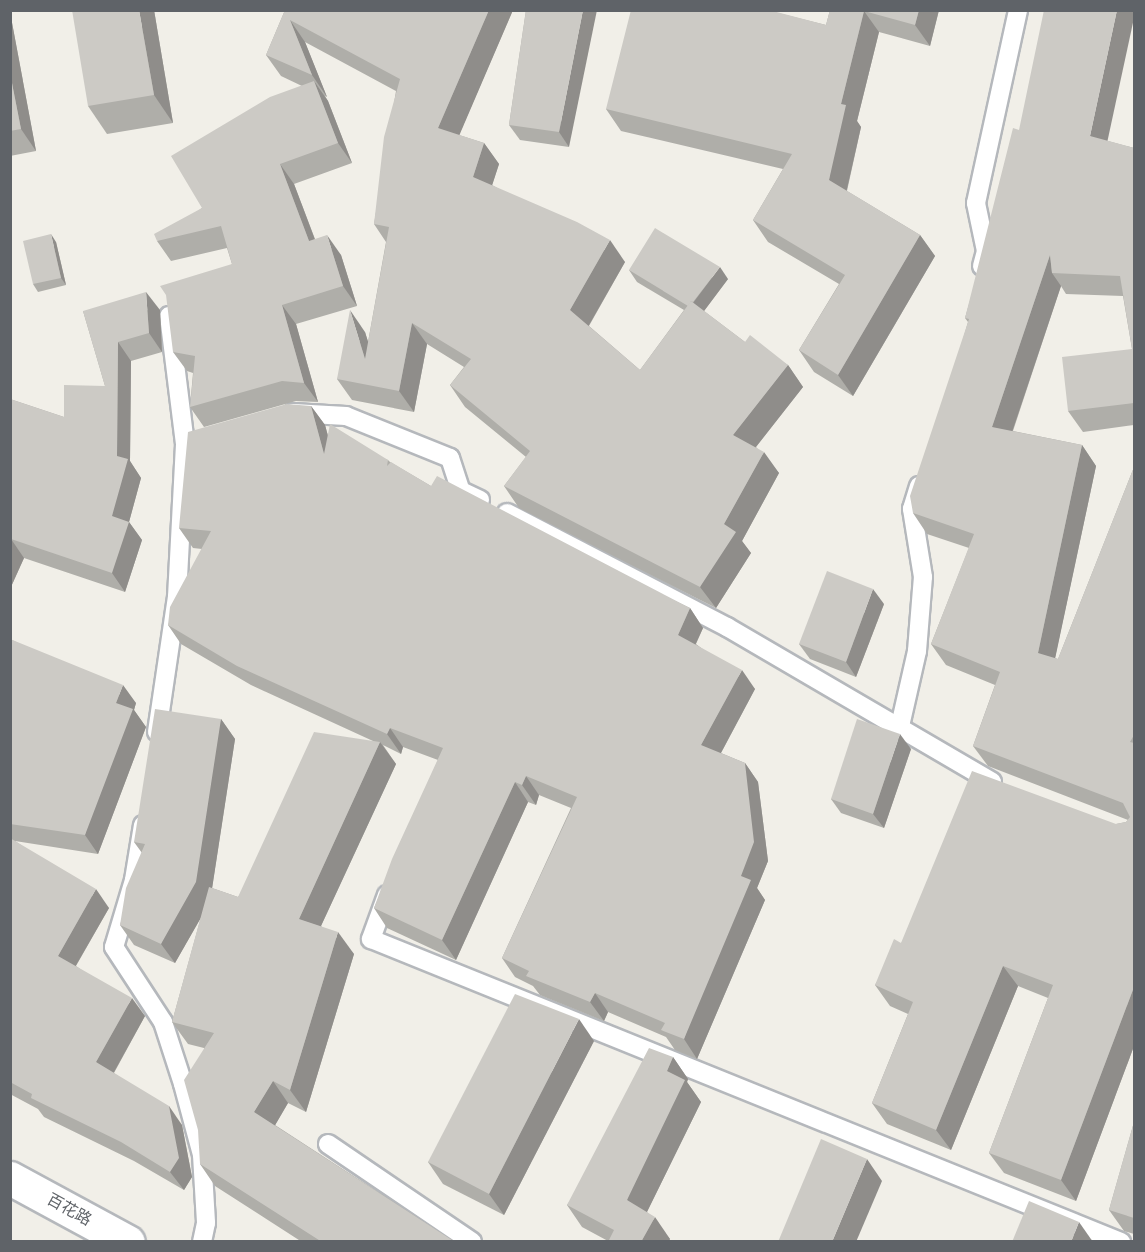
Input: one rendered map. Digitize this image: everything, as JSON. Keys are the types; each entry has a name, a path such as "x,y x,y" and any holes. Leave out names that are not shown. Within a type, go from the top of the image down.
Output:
{"main road":[{"name":"百花路","path":"10,1178 128,1242"}],"lane":[{"path":"978,284 986,251 976,203 1018,10"},
{"path":"154,754 177,597 185,444 169,316"},
{"path":"276,418 299,411 346,416 450,458 461,491 727,627 900,726 979,777 1011,789"},
{"path":"185,444 208,438"},
{"path":"900,726 917,651 923,577 912,509 926,464"},
{"path":"145,812 134,880 114,948 163,1022 183,1084 202,1155 206,1223 202,1242"},
{"path":"395,875 371,939 1121,1242"},
{"path":"328,1144 472,1242"}],"building":[{"path":"72,10 139,10 154,95 88,106"},
{"path":"285,10 489,10 438,128 484,143 473,177 577,222 610,240 570,310 640,370 691,301 745,342 750,335 788,365 733,435 764,452 724,524 736,532 700,587 504,486 530,451 450,385 471,359 412,323 399,391 337,379 350,310 365,359 389,227 374,224 384,137 400,79 290,20 312,75 266,55"},
{"path":"526,10 583,10 559,132 509,125"},
{"path":"631,10 769,10 826,25 830,10 919,10 915,25 864,11 841,104 846,105 829,180 920,235 838,375 799,350 845,275 753,220 792,154 606,109"},
{"path":"1044,10 1117,10 1090,136 1134,148 1134,403 1068,411 1062,357 1132,349 1120,276 1052,273 1050,255 992,427 1082,445 1038,653 1058,659 1134,467 1134,735 1130,742 1134,743 1134,987 1061,1180 989,1153 1053,985 1003,966 936,1130 872,1103 913,1002 875,985 894,939 901,943 972,771 1116,824 1126,822 1130,817 1123,803 973,746 1000,672 931,644 974,534 913,513 910,496 969,319 965,318 1013,128 1019,130"},
{"path":"10,73 21,129 10,131"},
{"path":"314,81 338,143 280,164 309,241 327,235 343,286 282,305 304,383 282,381 190,407 195,356 173,352 166,295 160,286 232,264 221,226 157,241 154,234 202,208 171,156 270,97"},
{"path":"655,228 720,267 688,306 629,270"},
{"path":"51,234 61,278 33,284 23,241"},
{"path":"146,292 149,333 118,342 117,456 128,459 112,516 129,522 112,573 11,539 10,541 10,399 64,417 64,385 105,386 83,311"},
{"path":"287,404 311,406 324,454 330,424 388,460 387,466 391,462 431,486 437,476 690,608 678,635 742,670 701,745 745,763 754,842 741,876 751,880 684,1039 661,1030 665,1023 595,993 590,1002 526,976 529,971 502,958 577,797 526,776 522,785 515,782 442,940 374,908 392,859 443,748 390,728 387,734 237,666 168,625 170,607 211,531 179,528 188,432"},
{"path":"827,571 873,589 846,662 799,644"},
{"path":"10,639 123,685 116,703 133,709 85,835 10,824"},
{"path":"155,709 221,719 196,882 161,944 120,925 126,888 145,844 134,842"},
{"path":"857,719 900,734 873,814 831,799"},
{"path":"314,732 380,742 299,919 338,932 290,1090 273,1081 254,1112 455,1242 322,1242 200,1164 198,1130 184,1080 214,1033 172,1022 209,887 238,897"},
{"path":"10,838 96,889 58,956 132,998 96,1062 169,1106 179,1158 170,1172 121,1142 31,1098 32,1094 10,1082"},
{"path":"515,994 579,1019 489,1194 428,1162"},
{"path":"649,1048 673,1057 667,1071 685,1080 627,1200 655,1217 641,1242 608,1242 614,1230 567,1205"},
{"path":"1134,1122 1134,1218 1109,1210"},
{"path":"821,1139 867,1159 832,1242 778,1242"},
{"path":"1029,1201 1079,1222 1071,1242 1012,1242"}]}
